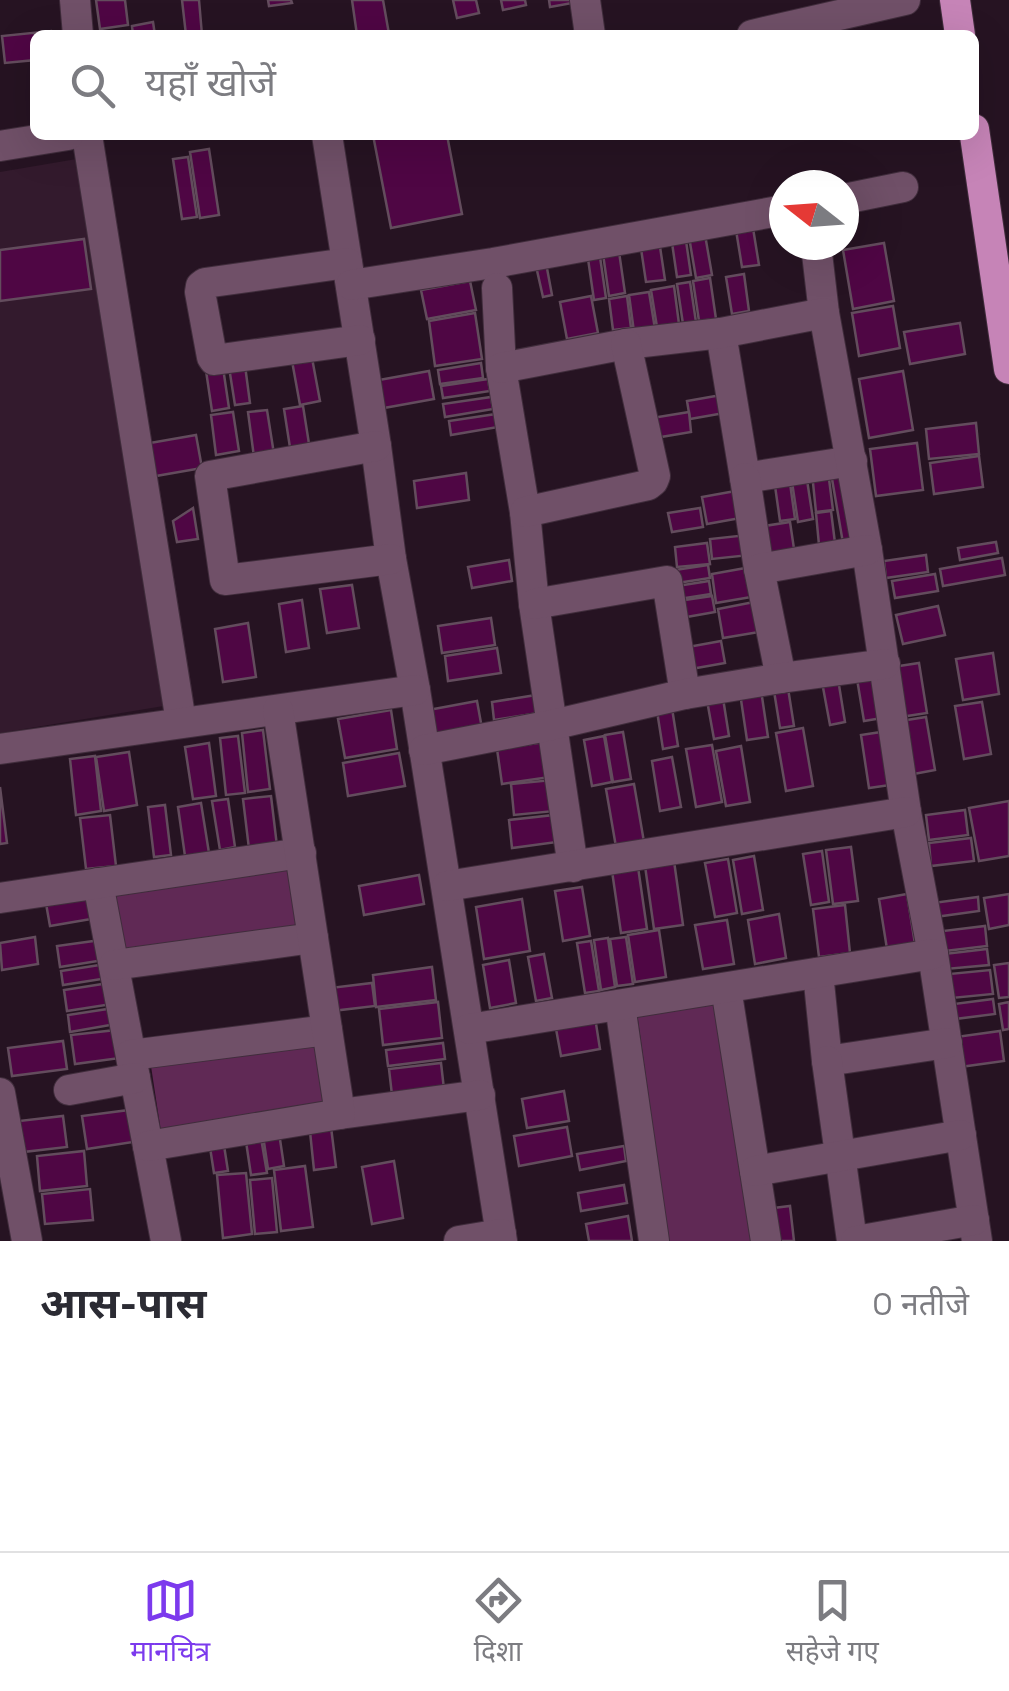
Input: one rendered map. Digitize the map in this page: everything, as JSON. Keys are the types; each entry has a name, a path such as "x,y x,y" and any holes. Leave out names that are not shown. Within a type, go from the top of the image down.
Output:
{"main road":[{"path":"955,0 959,30"},
{"path":"975,140 1009,369"}],"street":[{"path":"74,0 77,30"},
{"path":"585,0 589,30"},
{"path":"774,30 906,0"},
{"path":"0,146 37,140"},
{"path":"88,140 181,722"},
{"path":"328,140 391,559 502,1238 459,1241"},
{"path":"859,196 903,187"},
{"path":"360,340 214,360 201,286 493,263 769,213"},
{"path":"818,260 976,1231 854,1241 827,1062 818,972"},
{"path":"497,288 501,368 573,867"},
{"path":"501,368 626,344 721,333 824,312"},
{"path":"721,333 780,678"},
{"path":"524,512 653,482 655,476 626,344"},
{"path":"376,446 210,476 225,580 391,559"},
{"path":"745,478 852,461"},
{"path":"759,569 867,550"},
{"path":"534,604 667,581 685,694"},
{"path":"424,750 685,694 884,664"},
{"path":"0,750 415,690"},
{"path":"278,710 340,1114"},
{"path":"446,886 906,812"},
{"path":"0,898 301,853"},
{"path":"98,883 166,1241"},
{"path":"114,966 313,938"},
{"path":"469,1029 933,954"},
{"path":"726,988 766,1241"},
{"path":"620,1005 654,1241"},
{"path":"69,1090 133,1067 327,1030"},
{"path":"827,1062 947,1042"},
{"path":"0,1093 27,1241"},
{"path":"148,1146 480,1095"},
{"path":"755,1171 961,1136"}],"shaded area":[{"path":"106,154 194,701 0,733 0,172"},
{"path":"293,862 303,929 121,956 111,889"},
{"path":"719,1001 753,1241 669,1241 637,1013"},
{"path":"320,1040 329,1107 161,1132 151,1066"}],"building":[{"path":"96,0 125,0 128,25 100,29"},
{"path":"182,0 199,0 202,30 185,30"},
{"path":"268,0 291,0 292,3 269,6"},
{"path":"352,0 383,0 388,30 356,30"},
{"path":"453,0 476,0 479,13 457,18"},
{"path":"501,0 525,0 526,5 503,10"},
{"path":"549,0 583,0 583,1 550,7"},
{"path":"153,22 154,30 132,30 132,26"},
{"path":"30,33 30,60 5,63 2,36"},
{"path":"374,140 448,140 462,214 391,228"},
{"path":"209,149 219,215 200,218 190,152"},
{"path":"188,157 197,217 182,219 173,159"},
{"path":"752,222 759,265 742,267 735,224"},
{"path":"704,229 712,275 696,278 688,231"},
{"path":"685,234 691,275 677,277 671,236"},
{"path":"84,239 91,289 0,301 0,250"},
{"path":"659,240 665,280 646,282 640,242"},
{"path":"884,243 894,301 853,309 845,260 859,260 859,247"},
{"path":"618,245 625,293 609,296 602,247"},
{"path":"599,250 606,298 594,300 587,252"},
{"path":"546,263 552,295 543,297 536,266"},
{"path":"744,274 749,311 732,314 726,277"},
{"path":"710,278 716,319 699,321 693,281"},
{"path":"470,281 476,310 427,319 421,290"},
{"path":"690,282 696,322 683,324 677,284"},
{"path":"674,286 679,324 657,327 651,290"},
{"path":"649,292 655,329 634,332 629,295"},
{"path":"591,296 598,333 567,339 560,302"},
{"path":"627,296 631,328 613,330 609,299"},
{"path":"893,306 900,348 859,356 852,313"},
{"path":"475,313 482,359 435,366 429,321"},
{"path":"960,323 965,354 910,364 904,332"},
{"path":"244,358 250,403 235,405 228,361"},
{"path":"312,358 320,401 300,405 292,361"},
{"path":"222,361 229,408 212,411 205,364"},
{"path":"481,363 483,378 440,384 438,370"},
{"path":"429,371 434,399 384,408 379,380"},
{"path":"903,371 913,430 869,438 859,379"},
{"path":"488,379 490,391 443,398 441,386"},
{"path":"727,394 730,412 690,419 687,401"},
{"path":"491,397 493,409 445,417 443,404"},
{"path":"303,406 310,450 291,454 284,409"},
{"path":"267,410 274,454 254,457 248,412"},
{"path":"233,412 239,451 216,455 211,415"},
{"path":"689,412 691,432 655,438 652,418"},
{"path":"496,414 498,427 451,435 449,421"},
{"path":"976,423 979,454 929,459 926,429"},
{"path":"196,435 202,468 156,476 150,443"},
{"path":"917,443 923,490 876,496 870,449"},
{"path":"979,456 983,487 934,494 930,463"},
{"path":"848,470 860,546 844,549 831,473"},
{"path":"828,471 833,510 816,512 812,473"},
{"path":"466,473 469,500 417,508 414,481"},
{"path":"807,480 813,519 798,522 792,482"},
{"path":"790,483 795,519 780,521 775,486"},
{"path":"741,490 746,517 707,524 702,497"},
{"path":"193,508 198,539 177,542 173,521"},
{"path":"700,508 703,527 672,532 668,513"},
{"path":"831,511 835,543 819,545 816,513"},
{"path":"790,522 796,562 764,567 758,527"},
{"path":"747,535 750,555 712,559 710,539"},
{"path":"996,542 998,553 960,560 958,548"},
{"path":"707,543 710,564 677,567 675,547"},
{"path":"926,555 928,572 886,578 884,561"},
{"path":"1002,558 1005,575 943,586 940,569"},
{"path":"509,560 512,581 472,588 468,567"},
{"path":"708,565 710,578 677,583 675,570"},
{"path":"751,567 757,596 716,603 712,574"},
{"path":"935,574 938,591 895,598 892,581"},
{"path":"709,581 711,594 679,599 677,586"},
{"path":"352,585 359,628 327,633 320,589"},
{"path":"712,596 715,612 681,618 678,601"},
{"path":"302,600 309,648 286,652 279,604"},
{"path":"754,602 759,632 723,638 718,609"},
{"path":"938,606 945,635 903,644 896,615"},
{"path":"491,618 495,645 442,653 438,626"},
{"path":"248,623 256,677 223,682 215,629"},
{"path":"721,641 725,663 691,669 688,647"},
{"path":"497,648 501,673 448,681 445,656"},
{"path":"993,653 999,694 963,700 956,659"},
{"path":"919,663 927,713 894,718 886,668"},
{"path":"881,675 888,717 864,721 857,679"},
{"path":"838,679 845,722 830,725 822,682"},
{"path":"787,682 794,726 780,728 773,685"},
{"path":"761,690 768,737 747,740 740,693"},
{"path":"722,692 729,736 714,739 706,695"},
{"path":"536,695 539,713 494,720 492,702"},
{"path":"477,701 483,734 429,743 423,711"},
{"path":"671,702 678,746 663,749 656,705"},
{"path":"982,702 991,754 964,759 955,706"},
{"path":"391,710 397,749 345,758 338,719"},
{"path":"926,717 935,770 903,776 894,722"},
{"path":"803,728 813,786 786,791 776,733"},
{"path":"263,730 270,789 248,792 242,733"},
{"path":"623,732 631,779 613,782 605,735"},
{"path":"881,732 890,785 869,788 861,735"},
{"path":"238,736 245,793 226,795 220,738"},
{"path":"604,736 612,782 592,786 584,740"},
{"path":"544,742 550,777 502,784 497,749"},
{"path":"209,743 216,796 193,799 185,747"},
{"path":"712,745 722,802 696,807 686,749"},
{"path":"741,746 750,802 726,806 716,751"},
{"path":"129,752 137,805 104,811 96,757"},
{"path":"399,753 405,786 348,796 343,763"},
{"path":"95,756 101,811 76,815 70,759"},
{"path":"672,757 681,807 660,811 652,761"},
{"path":"552,780 555,811 514,815 511,784"},
{"path":"634,784 644,842 616,847 606,789"},
{"path":"0,787 7,843 0,844"},
{"path":"271,796 277,846 249,849 243,799"},
{"path":"228,799 235,847 220,850 212,801"},
{"path":"1009,801 1009,856 979,861 969,808"},
{"path":"201,803 209,853 185,856 178,807"},
{"path":"165,805 171,855 154,857 148,807"},
{"path":"965,810 968,835 929,840 926,815"},
{"path":"110,815 116,866 86,869 80,818"},
{"path":"554,815 557,842 512,848 509,820"},
{"path":"971,838 974,861 931,866 929,843"},
{"path":"851,847 858,901 833,904 826,850"},
{"path":"822,851 829,902 811,905 803,854"},
{"path":"754,856 763,910 742,914 733,860"},
{"path":"728,859 737,913 715,917 705,863"},
{"path":"674,861 683,925 654,929 645,866"},
{"path":"638,867 647,929 621,933 612,871"},
{"path":"419,875 424,904 364,915 359,886"},
{"path":"582,887 590,936 563,941 555,891"},
{"path":"93,891 97,918 50,926 45,898"},
{"path":"907,894 915,944 887,949 879,899"},
{"path":"1009,894 1009,925 989,929 984,898"},
{"path":"978,897 979,911 935,917 933,903"},
{"path":"522,899 530,951 484,959 476,907"},
{"path":"845,905 850,953 819,957 813,909"},
{"path":"779,914 786,958 755,964 748,920"},
{"path":"727,920 734,964 703,969 695,925"},
{"path":"985,926 987,946 945,951 943,931"},
{"path":"659,930 666,977 635,982 628,935"},
{"path":"35,937 38,964 2,970 0,943"},
{"path":"626,937 633,984 617,986 610,939"},
{"path":"608,938 615,987 601,990 594,940"},
{"path":"101,940 104,960 60,967 57,946"},
{"path":"591,941 599,991 585,993 577,943"},
{"path":"987,949 989,965 946,969 944,954"},
{"path":"544,954 552,998 536,1001 528,957"},
{"path":"509,960 516,1003 490,1008 483,965"},
{"path":"1009,963 1009,997 999,998 994,965"},
{"path":"106,964 108,978 63,985 61,971"},
{"path":"432,967 436,1000 376,1007 373,975"},
{"path":"990,970 993,994 952,998 949,974"},
{"path":"109,983 112,1004 67,1011 64,990"},
{"path":"372,983 375,1006 332,1011 330,988"},
{"path":"993,999 995,1014 955,1019 954,1004"},
{"path":"438,1002 442,1038 383,1045 379,1009"},
{"path":"1009,1002 1009,1029 1003,1030 999,1004"},
{"path":"114,1008 116,1024 70,1032 68,1015"},
{"path":"594,1011 600,1049 561,1056 554,1018"},
{"path":"116,1030 120,1058 75,1064 71,1035"},
{"path":"1000,1031 1004,1061 960,1067 956,1037"},
{"path":"63,1041 67,1069 12,1076 8,1048"},
{"path":"443,1043 445,1059 388,1066 386,1050"},
{"path":"441,1063 444,1089 392,1095 389,1069"},
{"path":"564,1091 569,1121 527,1128 522,1099"},
{"path":"129,1110 133,1142 87,1149 82,1116"},
{"path":"63,1116 67,1147 23,1152 19,1121"},
{"path":"330,1119 336,1167 314,1170 309,1122"},
{"path":"278,1126 284,1166 268,1169 262,1129"},
{"path":"567,1127 572,1156 519,1166 514,1136"},
{"path":"260,1132 267,1173 251,1175 245,1135"},
{"path":"223,1139 228,1171 214,1173 209,1141"},
{"path":"624,1146 626,1161 580,1170 577,1154"},
{"path":"84,1151 87,1186 40,1191 37,1156"},
{"path":"394,1161 403,1218 372,1224 362,1167"},
{"path":"305,1166 313,1227 281,1231 274,1170"},
{"path":"246,1173 252,1234 223,1238 217,1175"},
{"path":"272,1178 277,1232 255,1234 250,1180"},
{"path":"624,1185 627,1203 581,1211 578,1193"},
{"path":"90,1189 93,1220 45,1224 42,1194"},
{"path":"790,1206 794,1241 769,1241 765,1209"},
{"path":"628,1216 632,1241 589,1241 586,1224"}]}
